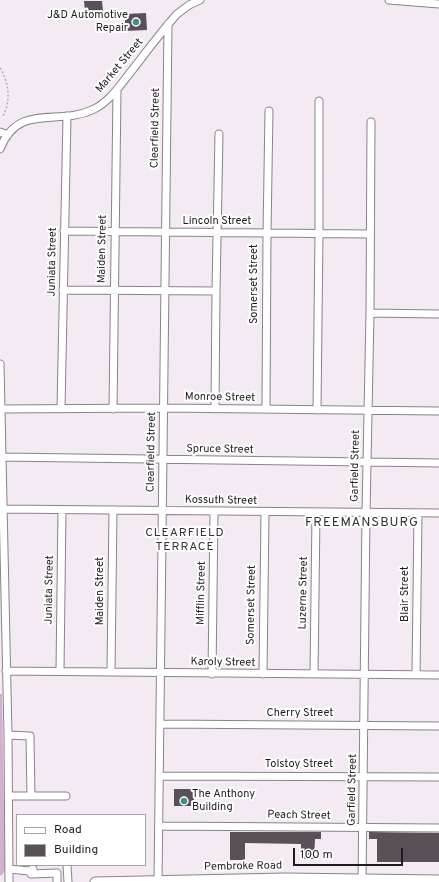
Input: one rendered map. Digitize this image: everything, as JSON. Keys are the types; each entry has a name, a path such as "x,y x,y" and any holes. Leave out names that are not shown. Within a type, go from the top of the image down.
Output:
{"main road":[{"name":"Pembroke Road","path":"95,882 286,878 439,880"}],"street":[{"name":"Market Street","path":"0,149 14,128 31,119 76,115 92,110 107,100 117,90 168,24 182,9 200,0"},
{"path":"389,0 439,4"},
{"name":"Clearfield Street","path":"158,881 168,24"},
{"name":"Maiden Street","path":"113,409 117,90"},
{"path":"317,410 319,101"},
{"name":"Somerset Street","path":"266,410 269,111"},
{"name":"Juniata Street","path":"62,409 67,116"},
{"name":"Garfield Street","path":"363,880 371,122"},
{"path":"0,132 8,136"},
{"path":"215,409 219,134"},
{"name":"Lincoln Street","path":"64,231 370,234"},
{"path":"63,290 216,291"},
{"path":"370,313 439,314"},
{"path":"0,364 8,735 9,882"},
{"name":"Monroe Street","path":"1,409 164,408 439,411"},
{"name":"Spruce Street","path":"2,457 439,463"},
{"name":"Kossuth Street","path":"2,510 439,513"},
{"name":"Juniata Street","path":"60,671 62,510"},
{"name":"Maiden Street","path":"111,672 112,510"},
{"name":"Mifflin Street","path":"212,674 214,512"},
{"name":"Somerset Street","path":"263,674 265,513"},
{"name":"Luzerne Street","path":"314,674 316,513"},
{"name":"Blair Street","path":"416,675 418,513"},
{"name":"Karoly Street","path":"6,671 439,675"},
{"name":"Cherry Street","path":"160,724 439,726"},
{"path":"8,735 30,736 31,796"},
{"name":"Tolstoy Street","path":"159,776 439,777"},
{"path":"9,796 66,796"},
{"path":"9,818 16,817"},
{"name":"Peach Street","path":"159,826 439,828"},
{"path":"67,866 68,882"},
{"path":"9,869 29,871 31,874 41,874 43,872 57,873 57,882"}],"path":[{"path":"0,68 5,76 8,98 3,116"}],"shaded area":[{"path":"0,694 2,694 5,869 3,874 0,876"}],"building":[{"path":"84,1 102,1 103,11 85,11"},
{"name":"J&D Automotive Repair","path":"146,13 147,30 125,31 125,14"},
{"name":"The Anthony Building","path":"174,789 194,789 194,806 174,806"},
{"path":"230,832 321,832 321,839 315,839 314,859 301,859 301,844 245,843 245,860 230,860"},
{"path":"369,832 439,833 439,862 377,862 377,839 369,839"}],"place":[{"name":"J&D Automotive Repair","path":"136,22"},
{"name":"The Anthony Building","path":"184,801"}],"district":[{"name":"FREEMANSBURG","path":"362,523"},
{"name":"CLEARFIELD TERRACE","path":"185,541"}]}
